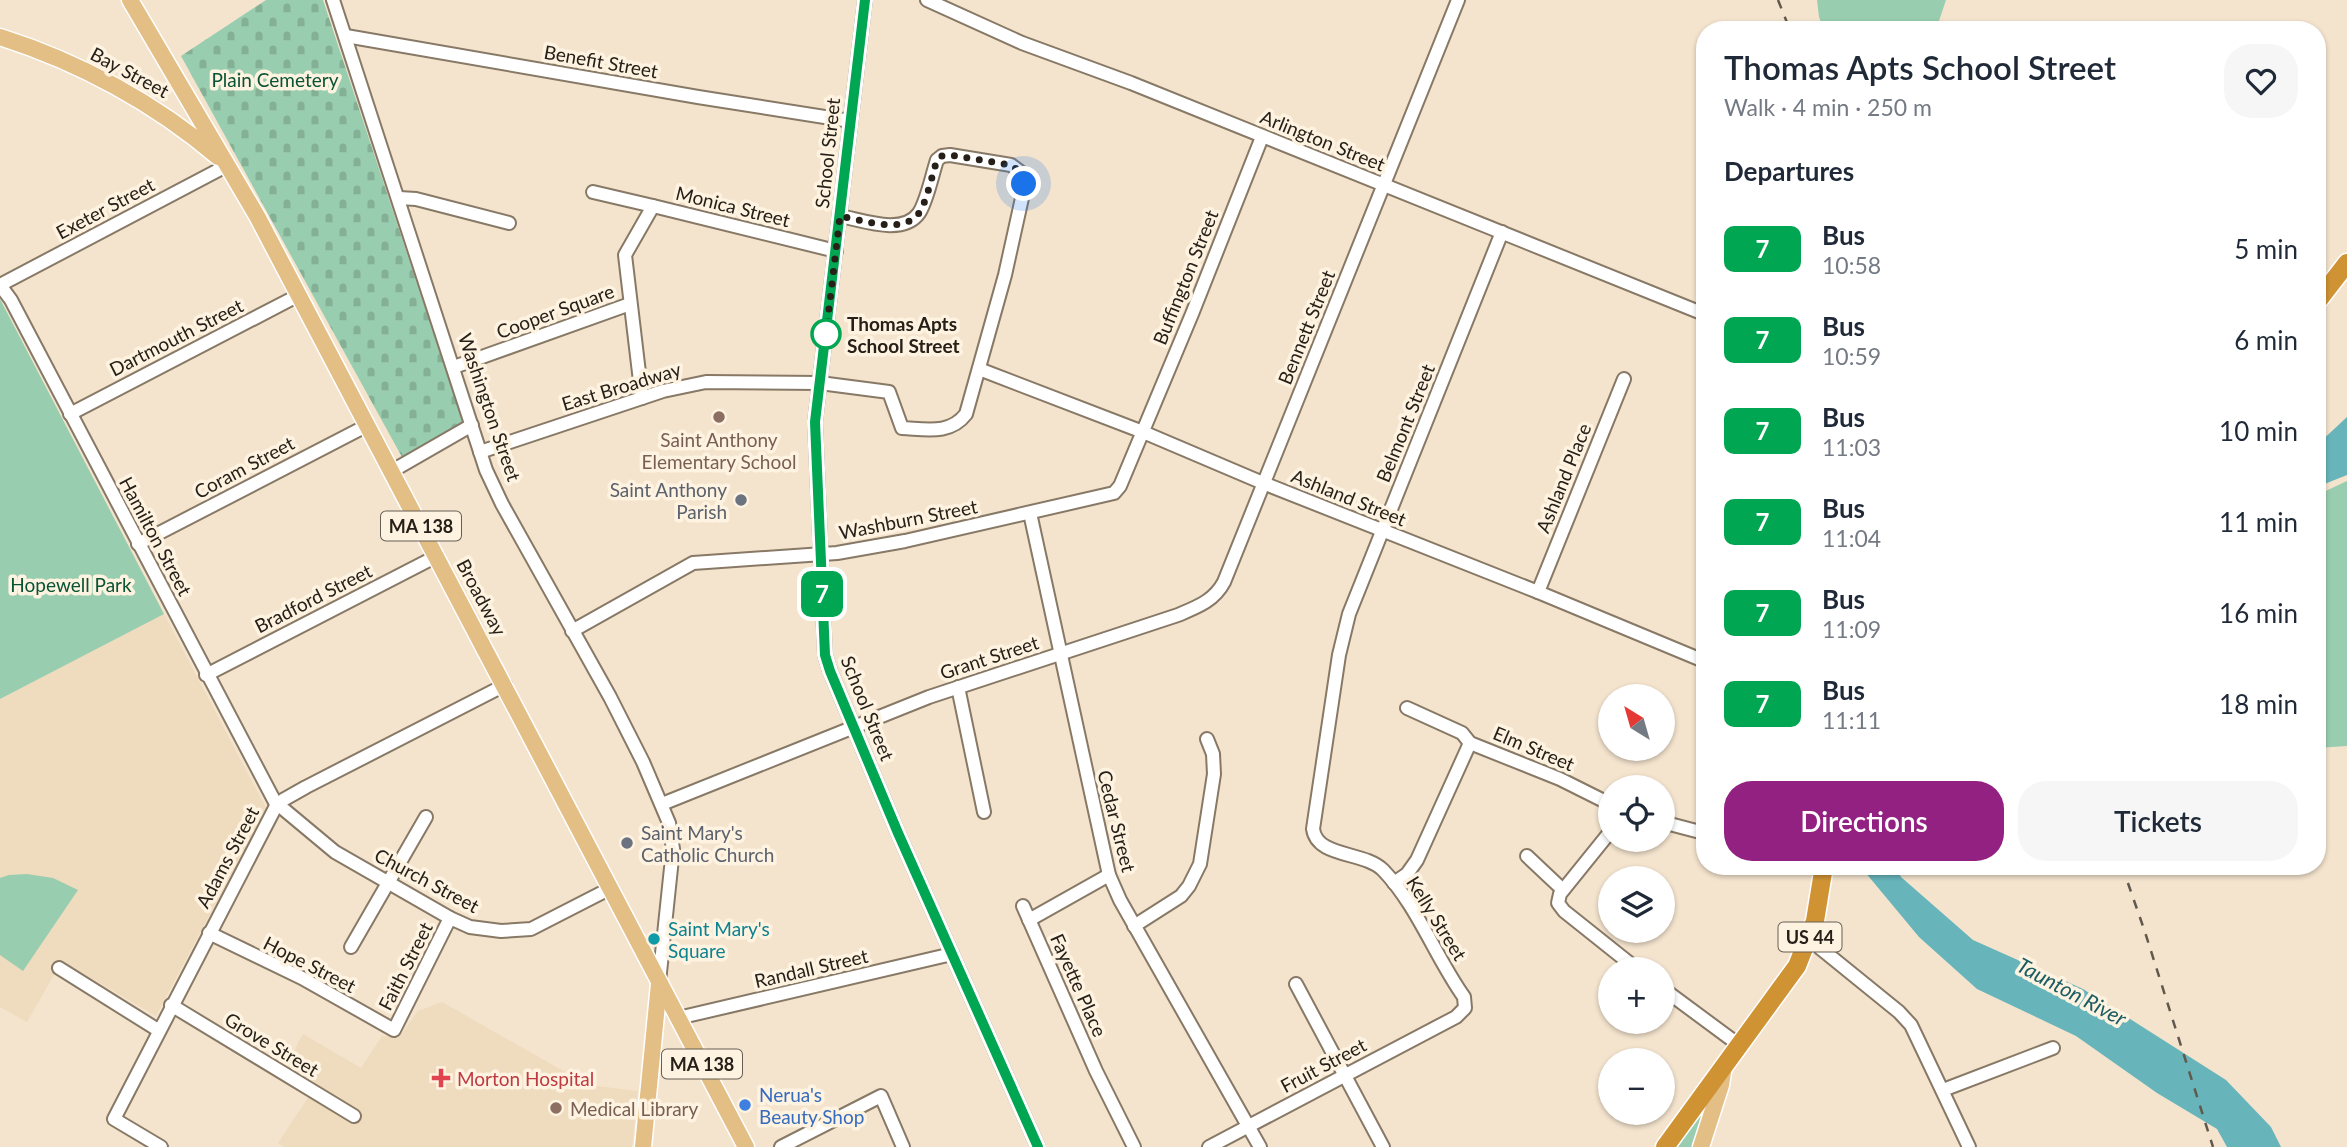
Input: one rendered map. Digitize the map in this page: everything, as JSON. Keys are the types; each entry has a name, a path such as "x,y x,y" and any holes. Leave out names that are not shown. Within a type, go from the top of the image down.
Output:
{"highway":[{"path":"2326,288 2347,263"},
{"name":"US 44","path":"1665,1147 1792,974 1809,939 1817,912 1821,875"}],"main road":[{"name":"Broadway","path":"130,0 228,165 299,295 746,1147"},
{"name":"Bay Street","path":"0,37 70,65 139,100 178,124 228,165"},
{"path":"643,1147 659,982"},
{"path":"1701,1147 1721,1085 1724,1064"}],"street":[{"name":"Washington Street","path":"333,0 480,452 502,504 639,754 662,804"},
{"name":"School Street","path":"865,0 815,430 826,659 1038,1147"},
{"name":"Arlington Street","path":"928,0 1022,43 1131,82 1696,311"},
{"name":"Bennett Street","path":"1263,483 1458,0"},
{"name":"Benefit Street","path":"346,37 850,121"},
{"name":"Buffington Street","path":"1143,432 1262,137"},
{"path":"820,383 889,392 902,428 940,429 957,425 966,414 979,369 1024,189 1023,174 1011,165 942,156 937,160 922,208 912,220 893,225 840,216"},
{"name":"Exeter Street","path":"0,285 228,165"},
{"path":"593,192 653,206"},
{"path":"399,198 416,199 509,223"},
{"name":"Monica Street","path":"642,398 625,255 653,206 836,251"},
{"name":"Belmont Street","path":"1314,835 1340,649 1349,614 1502,232"},
{"name":"Hamilton Street","path":"0,285 11,300 268,794 278,805"},
{"name":"Dartmouth Street","path":"70,414 299,295"},
{"name":"Cooper Square","path":"454,367 630,304"},
{"name":"Ashland Street","path":"979,369 1143,432 1696,658"},
{"name":"Ashland Place","path":"1538,592 1624,379"},
{"name":"East Broadway","path":"480,452 673,387 706,382 820,383"},
{"name":"Coram Street","path":"138,544 368,425"},
{"path":"392,471 472,425"},
{"name":"Washburn Street","path":"572,631 693,563 821,555 905,541 1114,494 1143,432"},
{"name":"Grant Street","path":"662,804 855,729 920,700 1178,615 1213,597 1224,582 1263,483"},
{"name":"Cedar Street","path":"1030,513 1100,844 1109,875 1260,1147"},
{"name":"Bradford Street","path":"206,675 437,556"},
{"name":"Adams Street","path":"160,1147 114,1119 171,1005 278,805 306,787 505,685"},
{"path":"958,687 984,812"},
{"name":"Elm Street","path":"1407,708 1462,733 1470,743 1560,779 1598,798"},
{"path":"1135,926 1181,896 1200,864 1214,774 1213,754 1207,739"},
{"path":"1394,883 1407,874 1422,852 1470,743"},
{"path":"659,982 673,849 670,827 662,804"},
{"name":"Church Street","path":"278,805 321,843 450,918 475,928 526,930 611,888"},
{"path":"351,947 426,817"},
{"path":"1675,826 1696,832"},
{"name":"Kelly Street","path":"1314,835 1321,846 1379,867 1394,883 1464,997 1465,1008 1456,1017"},
{"path":"1598,847 1563,890 1558,901 1564,911 1622,957"},
{"path":"1527,856 1563,890"},
{"name":"Fayette Place","path":"1109,875 1029,920 1096,1071 1135,1147"},
{"path":"1023,906 1029,920"},
{"name":"Faith Street","path":"394,1030 450,918"},
{"name":"Hope Street","path":"209,933 302,978 394,1030"},
{"path":"1809,939 1899,1012 1911,1025 1969,1147"},
{"name":"Randall Street","path":"678,1018 952,954"},
{"path":"59,968 158,1030"},
{"path":"1296,984 1384,1147"},
{"path":"1675,998 1739,1045"},
{"name":"Grove Street","path":"171,1005 354,1116"},
{"name":"Fruit Street","path":"1209,1147 1456,1017"},
{"path":"1943,1090 2053,1048"},
{"path":"781,1147 881,1096 903,1147"}],"shaded area":[{"path":"164,614 266,808 156,1016 62,961 27,1022 0,1007 0,699"},
{"name":"Morton Hospital","path":"442,1002 588,1085 638,1091 632,1147 284,1147 278,1143 317,1084 287,1064 303,1034 361,1068 382,1036 400,1036 418,1011"}],"green space":[{"name":"Plain Cemetery","path":"266,0 323,0 463,422 402,457 181,56"},
{"path":"1817,0 1946,0 1939,21 1821,21"},
{"name":"Hopewell Park","path":"0,299 164,614 0,699"},
{"path":"2347,481 2347,746 2326,747 2326,491"},
{"path":"27,874 53,878 78,890 23,971 0,955 0,878"},
{"path":"1697,1116 1703,1117 1694,1147 1674,1147"}],"water":[{"path":"2347,417 2347,475 2326,483 2326,437"},
{"name":"Taunton River","path":"1867,875 1900,875 1973,940 2083,989 2226,1080 2271,1127 2281,1147 2227,1147 2217,1129 2157,1093 2076,1036 1977,989 1919,937"}],"railway":[{"path":"1778,0 1786,21"},
{"path":"2125,875 2213,1147"}],"bus line":[{"name":"7","path":"865,0 815,422 825,655 898,833 1038,1147"}],"place":[{"name":"Thomas Apts School Street","path":"826,334"},
{"name":"Saint Anthony Elementary School","path":"719,417"},
{"name":"Saint Anthony Parish","path":"741,500"},
{"name":"Saint Mary's Catholic Church","path":"627,843"},
{"name":"Saint Mary's Square","path":"654,939"},
{"name":"Morton Hospital","path":"441,1078"},
{"name":"Nerua's Beauty Shop","path":"745,1105"},
{"name":"Medical Library","path":"556,1108"}],"route":[{"path":"826,334 840,216 893,225 912,220 922,208 937,160 942,156 1011,165 1023,174 1024,184"}]}
